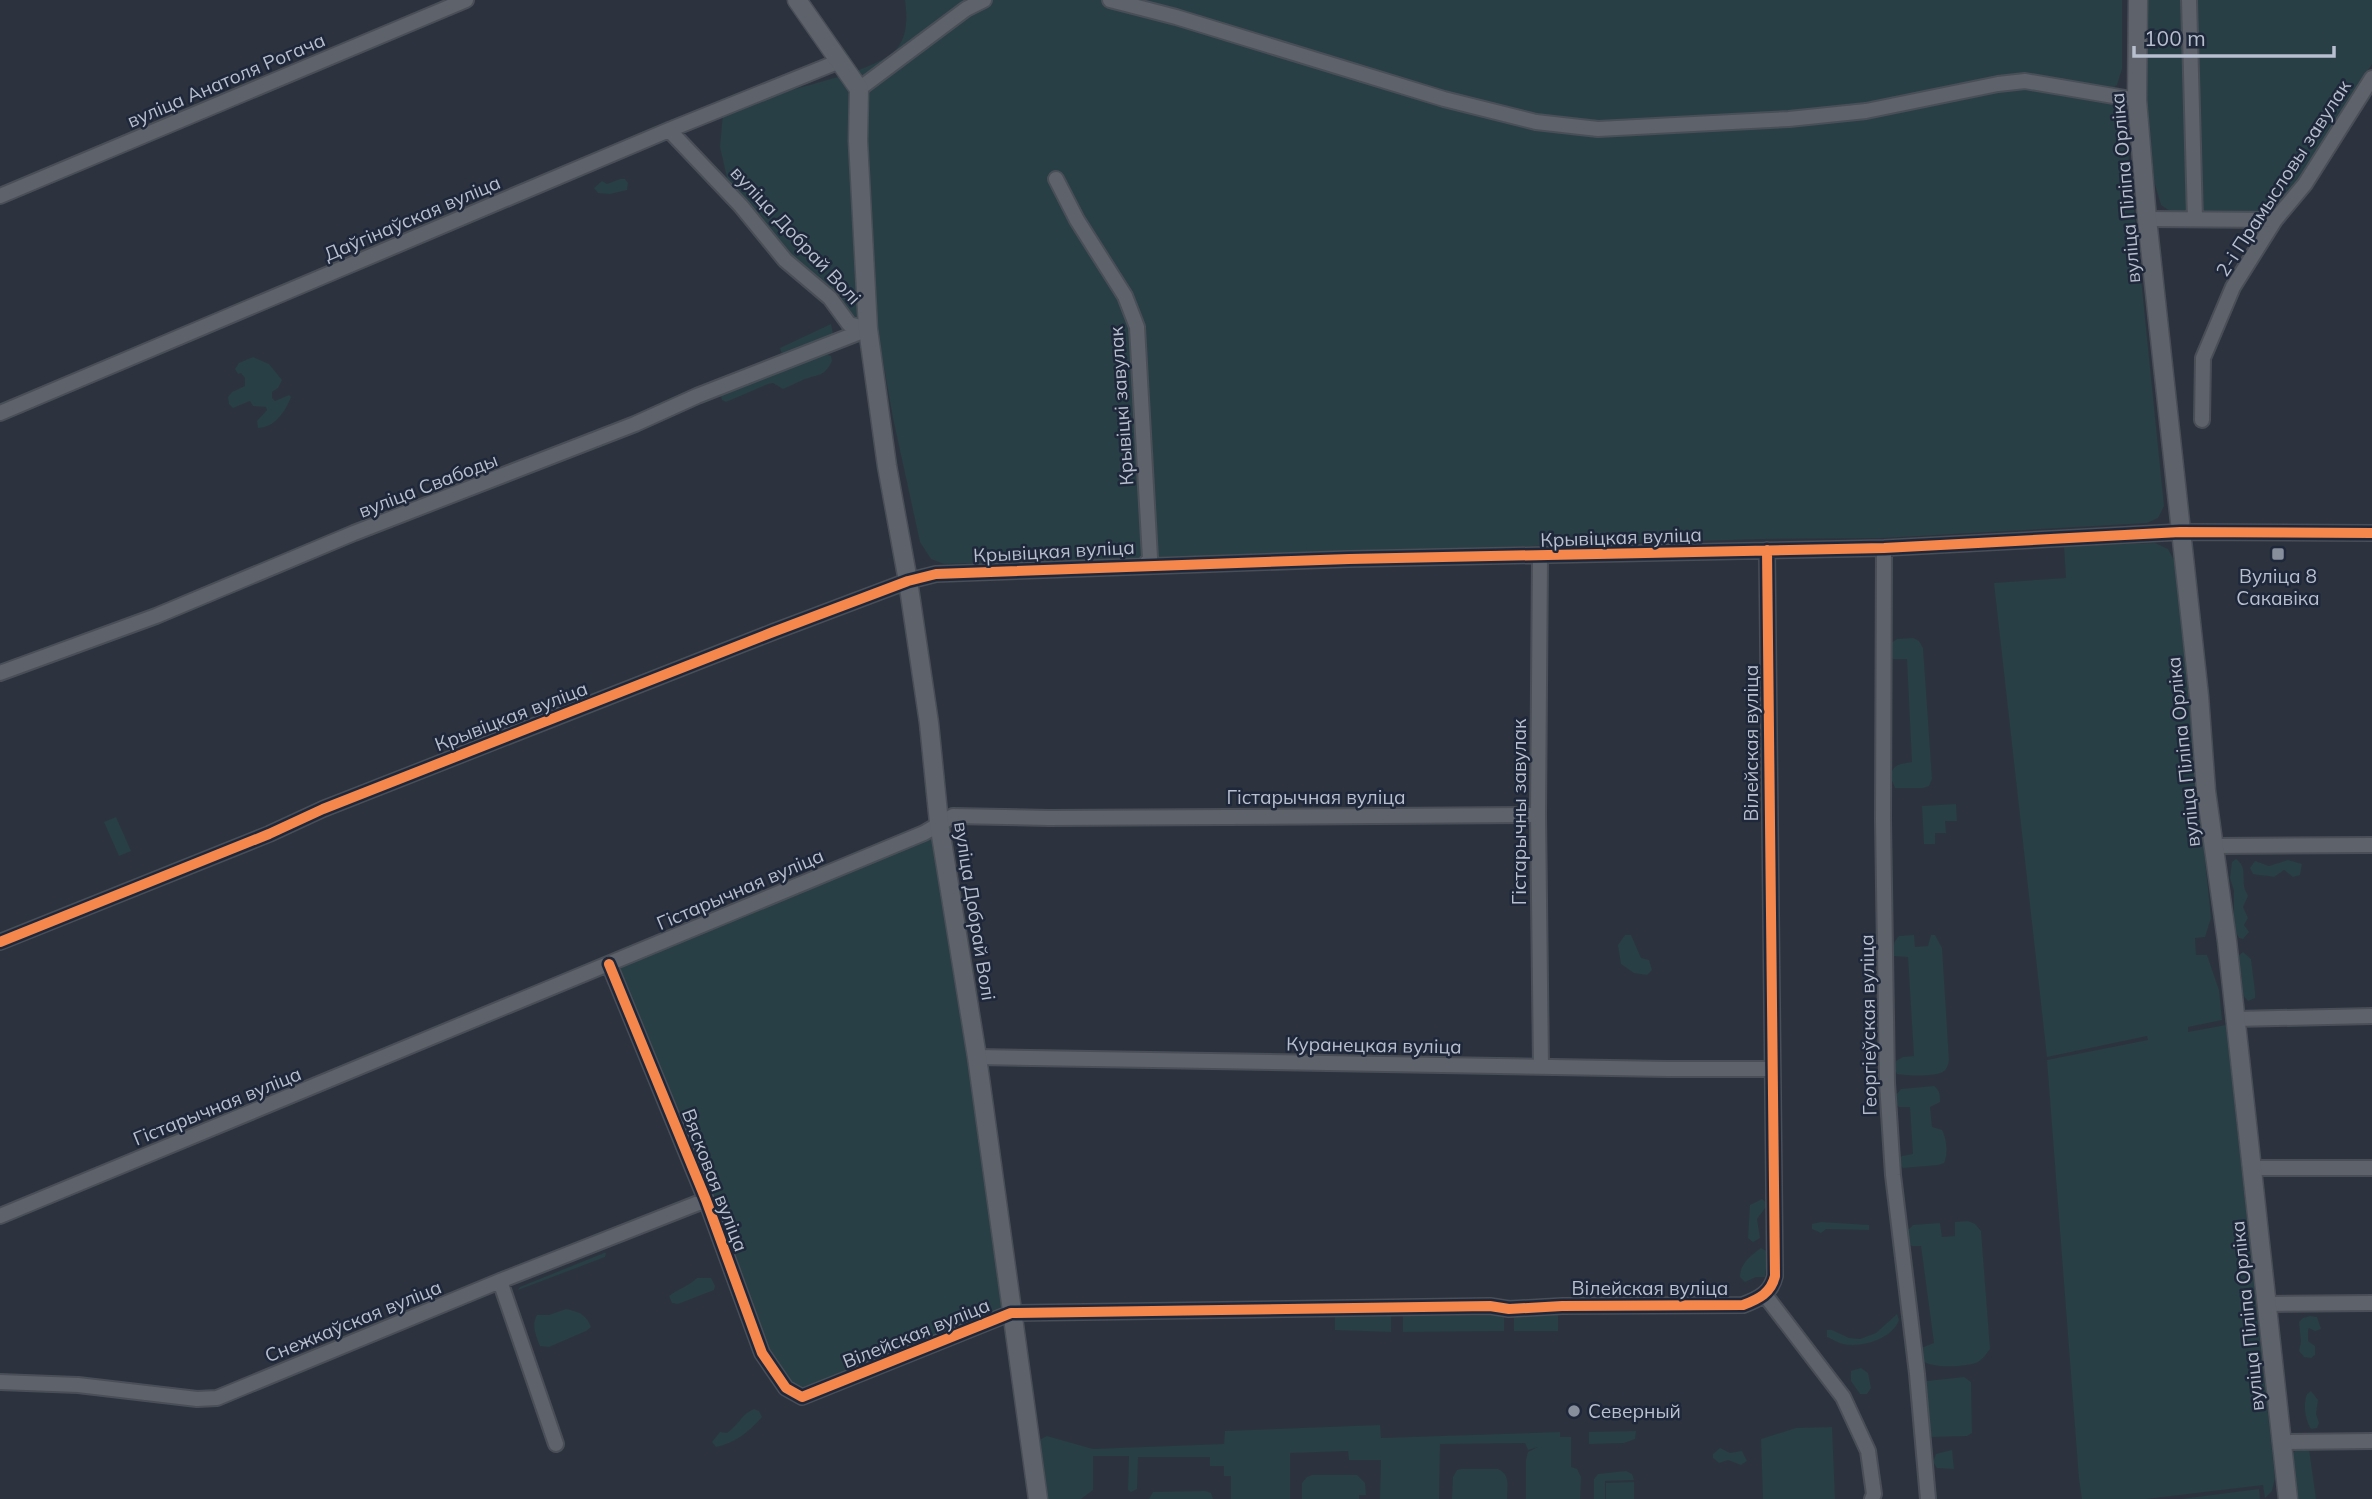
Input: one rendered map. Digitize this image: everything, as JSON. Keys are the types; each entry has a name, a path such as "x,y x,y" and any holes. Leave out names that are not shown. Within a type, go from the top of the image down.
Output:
{"street":[{"name":"вуліца Анатоля Рогача","path":"0,196 466,0"},
{"path":"797,0 859,89 964,5 984,0"},
{"path":"1110,0 1177,17 1444,99 1536,122 1598,129 1789,119 1866,111 2025,81 2137,100"},
{"name":"вуліца Піліпа Орліка","path":"2138,0 2137,100 2147,219 2288,1499"},
{"path":"2189,0 2195,219"},
{"name":"Даўгінаўская вуліца","path":"0,413 669,130 839,61"},
{"name":"2-і Прамысловы завулак","path":"2202,420 2203,358 2233,287 2275,220 2305,184 2372,78"},
{"name":"вуліца Добрай Волі","path":"859,89 858,141 868,329 887,466 908,581 929,723 940,823 977,1057 1038,1499"},
{"name":"вуліца Добрай Волі","path":"669,130 741,206 785,260 830,298 849,324 868,329"},
{"name":"Крывіцкі завулак","path":"1056,179 1077,220 1125,296 1137,327 1150,558 1145,565"},
{"path":"2147,219 2275,220"},
{"name":"вуліца Свабоды","path":"0,673 156,616 354,533 431,505 868,329"},
{"path":"2180,532 2372,533"},
{"name":"Крывіцкая вуліца","path":"0,942 323,809 908,581 936,574 1145,565 1884,548 2180,532"},
{"name":"Георгіеўская вуліца","path":"1884,548 1883,820 1887,1083 1893,1175 1917,1374 1928,1499"},
{"name":"Вілейская вуліца","path":"802,1397 1011,1313 1327,1307 1490,1306 1509,1309 1743,1305 1765,1295 1775,1276 1767,550"},
{"name":"Гістарычны завулак","path":"1540,556 1538,815 1541,1067"},
{"name":"Гістарычная вуліца","path":"0,1216 924,833 953,816 1049,818 1538,815"},
{"path":"2214,846 2372,845"},
{"name":"Вясковая вуліца","path":"609,964 706,1200 762,1353 786,1388 802,1397"},
{"path":"2235,1019 2372,1016"},
{"name":"Куранецкая вуліца","path":"977,1057 1771,1069"},
{"path":"2251,1168 2372,1168"},
{"name":"Снежкаўская вуліца","path":"0,1382 78,1385 197,1399 217,1398 500,1281 706,1200"},
{"path":"500,1281 556,1444"},
{"path":"1765,1295 1843,1397 1868,1451 1874,1494 1872,1499"},
{"path":"2266,1304 2372,1303"},
{"path":"2282,1442 2372,1441"}],"green space":[{"path":"905,0 2122,0 2122,69 2117,85 2104,95 2118,106 2125,120 2164,506 2158,518 2147,523 1882,538 1762,539 944,564 931,559 920,542 879,339 868,304 868,329 849,324 741,206 728,182 720,147 723,113 856,71 889,56 904,36"},
{"path":"2146,0 2372,0 2372,64 2281,207 2273,212 2180,213 2161,205 2154,181 2146,101"},
{"path":"625,179 628,183 627,190 610,194 598,193 594,188 602,181 607,184"},
{"path":"831,324 833,334 782,355 780,348"},
{"path":"826,354 831,356 832,361 821,374 783,389 773,383 726,402 722,400 721,396 726,392"},
{"path":"253,357 269,364 282,380 272,392 272,398 275,401 289,395 291,397 279,418 258,428 257,421 267,410 266,407 253,406 250,401 233,408 228,397 245,386 245,378 235,369 239,363"},
{"path":"2155,543 2168,549 2175,562 2211,918 2205,937 2195,938 2196,955 2207,955 2219,990 2222,1020 2188,1027 2188,1032 2226,1025 2275,1478 2272,1491 2265,1498 2263,1485 2146,1499 2082,1499 2079,1479 2047,1060 2148,1040 2147,1036 2047,1057 1994,583 2066,578 2064,546"},
{"path":"1913,638 1919,641 1923,648 1932,779 1929,786 1923,788 1895,788 1891,778 1893,770 1897,766 1912,762 1907,659 1892,659 1891,643 1897,639"},
{"path":"1956,804 1957,821 1945,821 1946,833 1935,833 1935,844 1924,844 1922,806"},
{"path":"116,817 131,851 119,856 104,822"},
{"path":"939,823 1011,1313 802,1397 779,1379 609,964"},
{"path":"2236,859 2243,868 2244,886 2248,896 2243,907 2248,918 2244,925 2249,932 2243,939 2239,938 2234,929 2234,891 2230,878 2232,862"},
{"path":"2288,860 2302,864 2300,875 2293,877 2284,870 2274,877 2259,875 2253,874 2250,868 2255,861 2269,866"},
{"path":"1625,935 1631,935 1641,958 1649,960 1652,970 1647,975 1634,973 1621,964 1618,945"},
{"path":"1914,935 1915,947 1928,946 1931,935 1935,935 1942,948 1949,1061 1947,1068 1940,1073 1914,1076 1897,1074 1894,1068 1896,1061 1914,1056 1908,957 1893,956 1893,948 1899,936"},
{"path":"2243,952 2251,959 2255,992 2255,998 2248,1001 2242,991 2237,959"},
{"path":"1934,1086 1939,1093 1940,1102 1930,1107 1932,1127 1942,1130 1944,1134 1944,1163 1903,1168 1899,1159 1913,1154 1910,1107 1899,1107 1895,1104 1895,1096 1901,1089"},
{"path":"1762,1199 1768,1204 1757,1219 1760,1238 1753,1242 1748,1238 1750,1205"},
{"path":"1968,1221 1981,1231 1990,1349 1982,1359 1973,1364 1933,1365 1922,1360 1921,1348 1934,1343 1921,1246 1912,1246 1907,1242 1906,1232 1913,1225 1940,1223 1942,1237 1955,1236 1955,1222"},
{"path":"1821,1222 1869,1225 1869,1230 1826,1229 1821,1233 1812,1229 1812,1224"},
{"path":"1761,1248 1768,1252 1765,1277 1756,1277 1745,1282 1740,1277 1742,1268"},
{"path":"604,1253 605,1257 518,1290 520,1287"},
{"path":"697,1278 711,1278 714,1290 678,1304 672,1303 669,1296"},
{"path":"566,1309 582,1314 591,1327 549,1347 540,1346 534,1327 537,1315 549,1315"},
{"path":"1514,1314 1558,1314 1558,1331 1514,1331"},
{"path":"1897,1314 1899,1320 1895,1327 1876,1341 1851,1345 1827,1337 1827,1330 1832,1330 1849,1338 1860,1339 1876,1333"},
{"path":"1504,1315 1504,1331 1403,1332 1403,1316"},
{"path":"1391,1316 1391,1332 1335,1330 1335,1317"},
{"path":"2310,1316 2317,1317 2321,1329 2308,1330 2308,1341 2315,1346 2315,1355 2311,1358 2304,1357 2299,1351 2299,1322"},
{"path":"1861,1368 1868,1373 1871,1388 1867,1394 1860,1394 1851,1381 1851,1371"},
{"path":"1964,1377 1971,1382 1972,1433 1967,1436 1932,1437 1929,1433 1925,1385 1927,1381"},
{"path":"2311,1391 2318,1400 2316,1414 2319,1423 2317,1428 2311,1429 2305,1407 2307,1394"},
{"path":"754,1409 759,1411 762,1417 735,1440 716,1447 712,1442 720,1432 727,1433 746,1413"},
{"path":"1380,1425 1381,1438 1560,1432 1560,1437 1571,1437 1571,1467 1577,1469 1581,1477 1580,1499 1526,1499 1526,1460 1528,1452 1538,1447 1528,1450 1525,1443 1440,1444 1439,1499 1380,1499 1381,1460 1349,1460 1348,1451 1290,1453 1290,1499 1231,1499 1231,1476 1224,1476 1224,1466 1210,1466 1210,1457 1138,1457 1137,1489 1131,1492 1128,1490 1129,1456 1093,1456 1093,1490 1081,1499 1044,1499 1038,1444 1047,1436 1093,1449 1224,1444 1225,1431"},
{"path":"1832,1427 1835,1499 1763,1499 1761,1439 1796,1428"},
{"path":"1636,1431 1635,1439 1624,1443 1589,1444 1589,1432"},
{"path":"2324,1445 2331,1449 2309,1449 2316,1499 2297,1499 2292,1454 2299,1447"},
{"path":"1720,1448 1730,1453 1742,1451 1747,1461 1741,1465 1728,1460 1719,1463 1713,1458 1713,1454"},
{"path":"1952,1450 1954,1469 1937,1468 1933,1462 1936,1454"},
{"path":"1498,1469 1505,1475 1507,1499 1452,1499 1453,1477 1457,1470"},
{"path":"1626,1471 1632,1474 1634,1480 1605,1481 1605,1499 1594,1499 1594,1479 1598,1474"},
{"path":"1312,1475 1357,1475 1365,1483 1366,1495 1359,1495 1359,1499 1302,1499 1302,1483"},
{"path":"1634,1482 1634,1499 1606,1499 1606,1483"},
{"path":"2259,1489 2260,1499 2181,1499"},
{"path":"1153,1492 1211,1493 1213,1499 1149,1499"}],"cycle path":[{"path":"0,942 269,834 323,809 773,632 908,581 936,574 1349,559 1884,548 2180,532 2372,533"},
{"path":"609,964 706,1200 762,1353 786,1388 802,1397 1011,1313 1743,1305 1764,1295 1775,1276 1767,550"}],"place":[{"name":"Вуліца 8 Сакавіка","path":"2278,554"},
{"name":"Северный","path":"1574,1411"}]}
